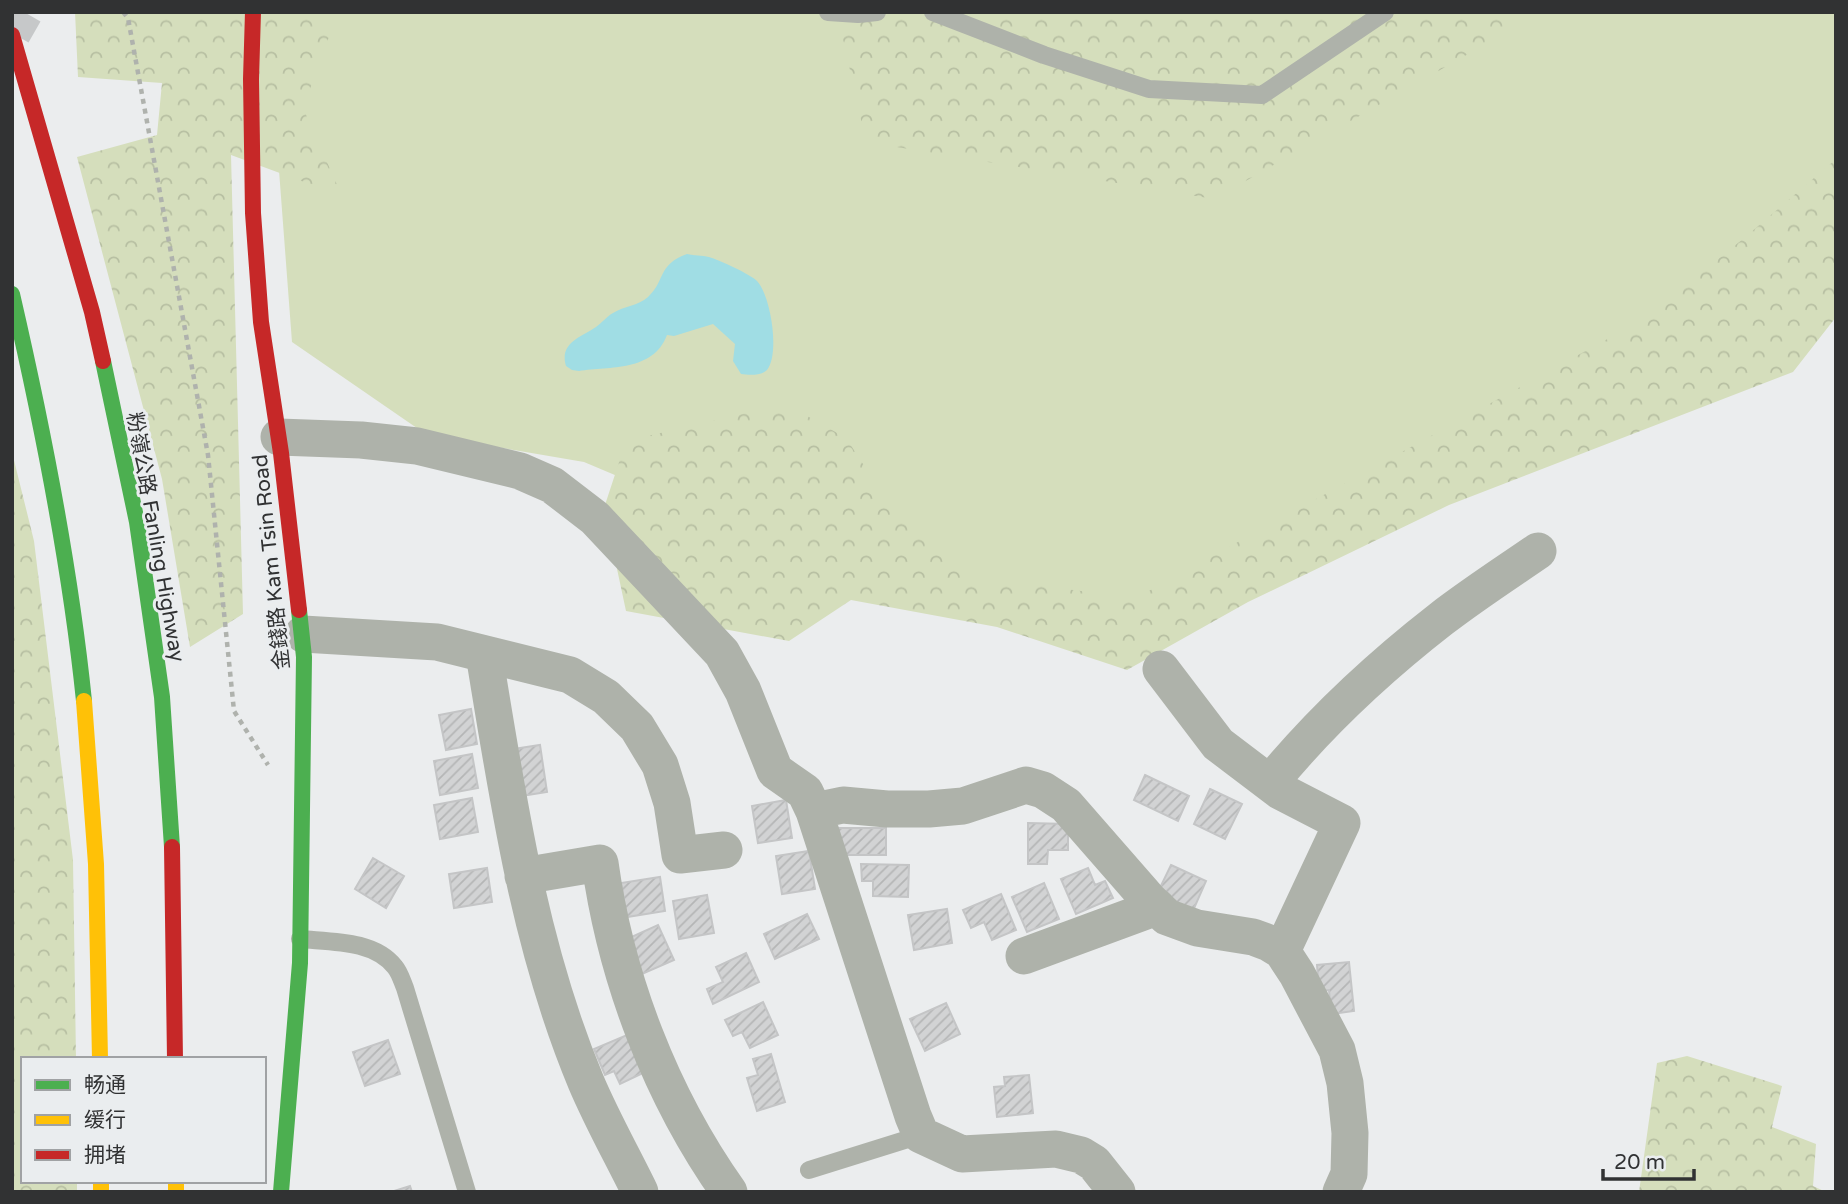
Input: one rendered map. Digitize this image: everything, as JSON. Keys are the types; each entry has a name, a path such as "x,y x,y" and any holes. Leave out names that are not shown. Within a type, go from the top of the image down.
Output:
{"main road":[{"name":"金錢路 Kam Tsin Road","path":"253,12 253,214 261,322 279,437 304,657 300,939 281,1192"},
{"name":"粉嶺公路 Fanling Highway","path":"12,34 92,312 137,522 162,697 174,883 175,1057"},
{"path":"12,294 53,484 78,647 89,748 97,890 100,1057"}],"street":[{"path":"279,437 361,440 417,446 520,471 552,485 595,518 722,653 743,691 775,771 805,792 814,811 908,1103 921,1135 962,1154 1056,1149 1081,1155 1094,1163 1117,1192"},
{"path":"1270,783 1303,743 1374,674 1442,618 1538,551"},
{"path":"303,634 437,642 570,674 606,697 637,727 660,765 672,803 680,855 724,850"},
{"path":"484,654 523,876 546,965 586,1083 640,1192"},
{"path":"1161,668 1219,744 1270,783 1342,822 1282,951"},
{"path":"814,811 843,805 887,809 963,806 1026,785 1043,790 1066,805 1167,917 1197,928 1253,937 1282,951 1337,1050 1345,1083 1350,1133 1349,1174 1341,1192"},
{"path":"523,876 600,863 607,908 644,1030 681,1115 729,1192"},
{"path":"1024,956 1157,907"}],"lane":[{"path":"828,12 877,12"},
{"path":"933,12 1044,55 1149,89 1262,95 1385,12"},
{"path":"300,939 369,948 396,968 405,988 467,1192"},
{"path":"808,1170 921,1135"}],"path":[{"path":"123,12 128,18 208,455 234,711 272,771"}],"green space":[{"path":"75,12 338,12 303,108 342,196 231,155 243,614 190,647 162,479 77,157 157,135 162,83 78,77"},
{"path":"267,12 1836,12 1836,248 1136,623 859,578 584,462 427,435 292,342"},
{"path":"837,12 1542,12 1214,199 866,142"},
{"path":"1836,159 1836,317 1793,372 1449,505 1248,602 1127,670 997,627 851,600 789,641 626,611 604,508 626,441 786,404 846,438 895,513 971,577 1136,598 1642,320 1743,239"},
{"path":"12,452 34,541 73,860 76,1057 21,1057 21,1183 77,1183 77,1192 12,1192"},
{"path":"1687,1056 1782,1086 1772,1127 1816,1144 1813,1186 1826,1192 1639,1192 1657,1063"}],"water":[{"path":"687,254 706,256 741,271 757,281 762,288 770,312 773,339 771,362 767,370 758,374 741,374 733,361 735,344 713,324 674,336 667,335 652,356 629,365 579,371 566,366 568,346 611,314 648,297 666,268 677,258"}],"building":[{"path":"471,709 477,744 446,750 439,715"},
{"path":"540,745 547,792 521,796 513,749"},
{"path":"472,754 478,788 440,795 434,761"},
{"path":"1145,775 1189,796 1178,821 1134,800"},
{"path":"1210,789 1242,804 1225,839 1194,824"},
{"path":"472,798 478,832 440,839 434,805"},
{"path":"786,800 792,838 758,843 752,806"},
{"path":"1028,823 1068,824 1068,850 1048,850 1047,864 1028,864"},
{"path":"838,828 886,828 886,855 838,855"},
{"path":"809,851 815,889 782,894 776,856"},
{"path":"373,858 404,876 386,908 355,889"},
{"path":"861,864 909,865 908,897 873,896 873,881 862,881"},
{"path":"1171,865 1206,881 1192,913 1156,896"},
{"path":"487,868 492,902 454,908 449,874"},
{"path":"1088,868 1095,885 1105,881 1113,898 1076,914 1061,879"},
{"path":"660,877 665,911 627,917 621,883"},
{"path":"1044,883 1059,919 1027,932 1012,897"},
{"path":"1001,894 1016,930 992,940 984,922 971,928 963,910"},
{"path":"707,895 714,933 679,939 673,901"},
{"path":"947,909 952,943 914,950 908,915"},
{"path":"807,914 819,939 775,959 764,934"},
{"path":"658,925 674,960 642,974 627,939"},
{"path":"746,953 759,982 713,1004 707,989 723,982 716,967"},
{"path":"1349,962 1354,1011 1331,1014 1329,990 1319,991 1317,965"},
{"path":"763,1002 778,1035 750,1048 742,1032 733,1036 725,1020"},
{"path":"946,1003 960,1034 925,1051 910,1019"},
{"path":"627,1035 643,1073 620,1084 614,1071 605,1075 594,1049"},
{"path":"388,1040 400,1074 365,1086 353,1052"},
{"path":"771,1054 785,1102 757,1111 747,1078 758,1075 753,1059"},
{"path":"1029,1075 1033,1113 997,1117 994,1087 1005,1086 1004,1077"},
{"path":"410,1186 412,1192 391,1192"}],"tunnel":[{"path":"12,33 24,12"}],"traffic: fast":[{"path":"12,294 54,496 84,701"},
{"path":"103,361 137,522 162,697 172,847"},
{"path":"281,1192 300,963 304,657 299,610"}],"traffic: slow":[{"path":"84,701 96,864 100,1057"},
{"path":"101,1183 101,1192"},
{"path":"176,1183 176,1192"}],"traffic: jam":[{"path":"253,12 253,213 261,322 281,453 299,610"},
{"path":"12,35 92,312 103,361"},
{"path":"172,847 175,1057"}]}
